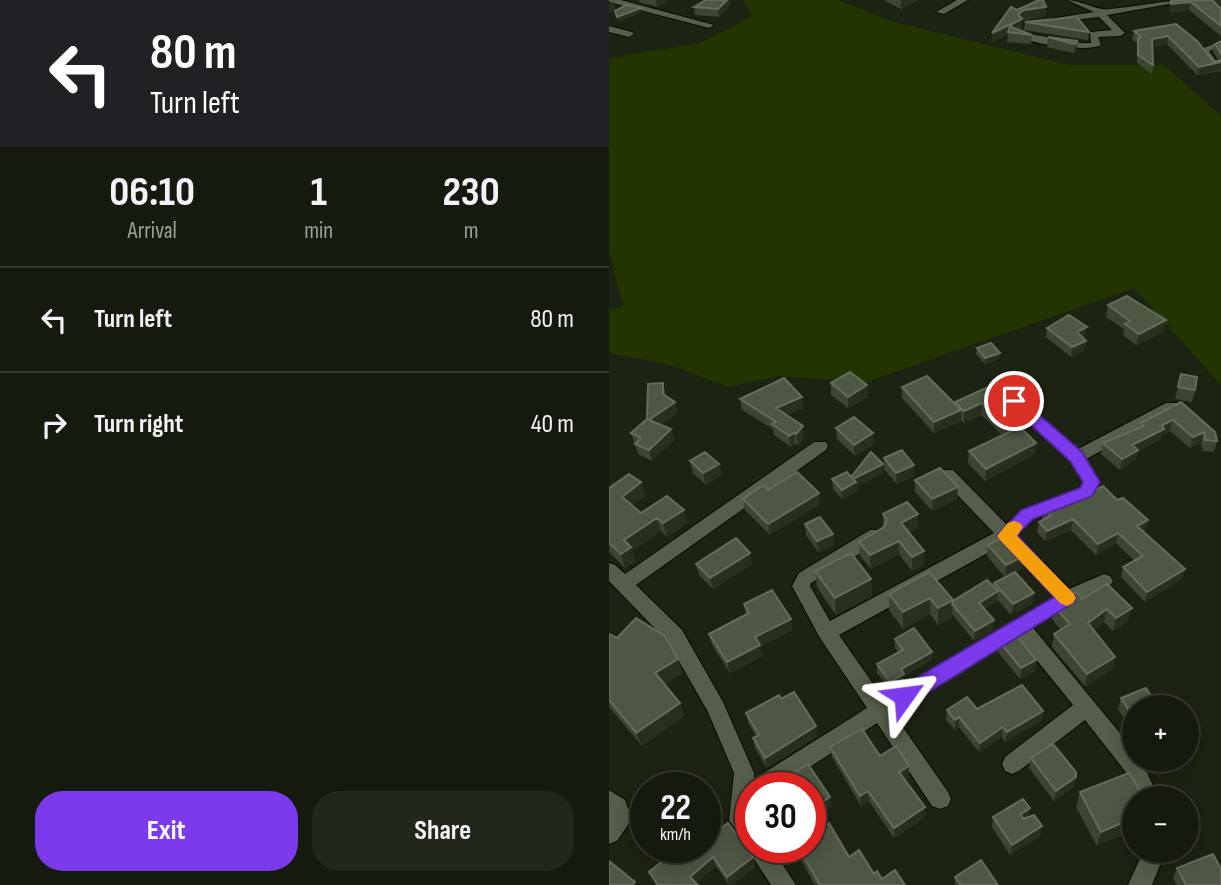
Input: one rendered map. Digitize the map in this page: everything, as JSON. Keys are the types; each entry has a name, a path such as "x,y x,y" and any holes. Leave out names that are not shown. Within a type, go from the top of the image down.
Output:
{"street":[{"path":"611,0 709,25"},
{"path":"941,12 964,0"},
{"path":"1018,35 1082,46 1096,45 1093,34 1120,33 1105,14 1071,0"},
{"path":"1051,21 1187,0 1203,0"},
{"path":"609,29 629,34"},
{"path":"1215,66 1203,50 1221,44"},
{"path":"827,632 1006,536 1027,515 1086,492 1092,482 1076,457 1014,401"},
{"path":"1076,457 1171,407"},
{"path":"624,584 820,446"},
{"path":"947,474 1067,598"},
{"path":"876,535 805,578 801,586 827,632 940,799"},
{"path":"609,569 675,636 716,708 744,772"},
{"path":"784,772 880,710 1067,598 1104,581"},
{"path":"1021,627 1133,764 1143,786"},
{"path":"1012,764 1086,707"},
{"path":"609,800 617,807 621,819 609,833"},
{"path":"769,863 785,885"},
{"path":"1139,885 1151,863"}],"green space":[{"path":"743,0 838,0 891,21 1068,65 1164,65 1221,116 1221,385 1134,288 866,382 779,376 728,387 671,365 609,353 609,310 623,306 609,250 609,58 700,43 752,16"}],"building":[{"path":"706,0 727,0 718,9 694,7"},
{"path":"1043,0 1046,7 1024,10 1018,14 1022,19 1011,27 1032,35 1008,32 1011,24 992,33 1011,7 1017,10"},
{"path":"1212,0 1221,9 1221,26 1191,2 1171,4 1171,1"},
{"path":"626,5 641,8 617,17 615,11"},
{"path":"1077,17 1089,32 1025,22"},
{"path":"1176,24 1197,41 1214,62 1221,62 1199,67 1168,36 1152,39 1153,65 1138,55 1138,38 1141,37 1134,31"},
{"path":"1048,37 1077,41 1075,44"},
{"path":"1221,41 1221,54 1215,44"},
{"path":"1127,296 1166,320 1139,334 1125,324 1130,321 1108,305"},
{"path":"1069,315 1087,327 1077,332 1086,341 1072,347 1047,328"},
{"path":"991,343 1000,353 985,358 977,348"},
{"path":"850,372 867,385 848,397 831,383"},
{"path":"1181,374 1197,377 1195,390 1178,387"},
{"path":"927,376 961,410 934,422 902,387"},
{"path":"784,378 802,397 776,408 803,426 796,434 789,436 772,424 776,422 740,399"},
{"path":"663,383 663,394 675,402 649,420 671,429 649,450 635,444 641,438 631,433 647,419 648,384"},
{"path":"995,384 1012,400 1008,402 1027,420 1008,429 982,403 964,411 955,402"},
{"path":"1181,402 1215,432 1217,441 1205,440 1204,432 1193,437 1173,420 1162,425 1164,429 1132,445 1138,450 1122,459 1103,443 1144,426 1141,423"},
{"path":"854,417 873,433 854,445 836,428"},
{"path":"1020,427 1036,443 986,469 969,451"},
{"path":"902,450 914,465 896,473 884,458"},
{"path":"705,452 719,464 703,473 690,461"},
{"path":"871,452 883,464 853,479 856,482 842,490 832,479 847,472 851,477"},
{"path":"940,468 958,487 932,499 915,480"},
{"path":"797,472 819,493 768,524 743,499 763,485 768,490"},
{"path":"629,474 641,482 622,497 641,513 667,496 684,510 663,523 657,518 624,540 631,547 621,554 609,543 609,488"},
{"path":"1103,486 1117,500 1123,498 1148,520 1137,526 1185,569 1147,592 1123,567 1143,556 1118,533 1098,544 1073,519 1047,531 1039,522 1051,516 1044,509 1077,495 1080,498"},
{"path":"907,502 918,514 901,523 924,551 912,557 899,541 870,555 859,542 884,527 887,520 883,514"},
{"path":"820,517 833,534 817,541 805,524"},
{"path":"1005,536 1024,556 1006,565 988,545"},
{"path":"736,538 750,553 710,578 696,564"},
{"path":"851,553 871,579 835,598 815,571"},
{"path":"929,572 953,600 938,608 930,598 903,612 889,594"},
{"path":"1015,572 1034,593 1013,604 994,583"},
{"path":"987,580 998,591 979,603 994,620 975,631 952,604"},
{"path":"1107,584 1132,608 1116,618 1107,609 1088,623 1115,657 1087,674 1054,634 1070,624 1054,606 1077,592 1082,599"},
{"path":"772,590 791,619 755,637 760,645 727,662 709,634 749,613 744,604"},
{"path":"636,618 665,636 678,659 655,673 680,703 636,733 609,700 609,634 617,638"},
{"path":"914,628 932,652 901,669 904,674 890,682 877,664 903,650 895,639"},
{"path":"1014,632 1036,660 1021,668 999,641"},
{"path":"1022,685 1043,711 1007,732 1003,727 980,743 959,717 955,720 947,710 967,697 977,709"},
{"path":"1146,688 1150,695 1128,695"},
{"path":"794,692 816,726 765,758 753,738 759,735 746,713 779,695 781,699"},
{"path":"862,729 880,756 896,746 909,766 899,772 925,807 894,828 868,791 860,796 830,747"},
{"path":"1053,744 1076,772 1076,777 1056,791 1031,758"},
{"path":"808,764 813,772 795,772"},
{"path":"1129,773 1137,786 1122,786 1122,823 1101,832 1080,792"},
{"path":"1023,799 1030,808 1021,814 1023,819 1034,815 1042,826 1012,845 993,817"},
{"path":"728,823 735,833 735,863 745,863 727,877 717,863 721,863 721,828"},
{"path":"829,823 849,857 859,850 874,874 877,871 882,879 895,870 905,885 820,885 807,863 826,863 826,825"},
{"path":"1213,854 1221,869 1221,885 1186,885 1177,868 1199,863 1199,859"},
{"path":"981,860 998,885 961,885 955,877"},
{"path":"609,861 635,882 632,885 609,885"},
{"path":"660,863 706,863 690,877 698,885 658,885 649,872"}],"slow traffic":[{"path":"1014,527 1006,536 1067,598"}],"route":[{"path":"904,696 1067,598 1006,536 1027,515 1086,492 1092,482 1085,467 1076,457 1014,401"}]}
